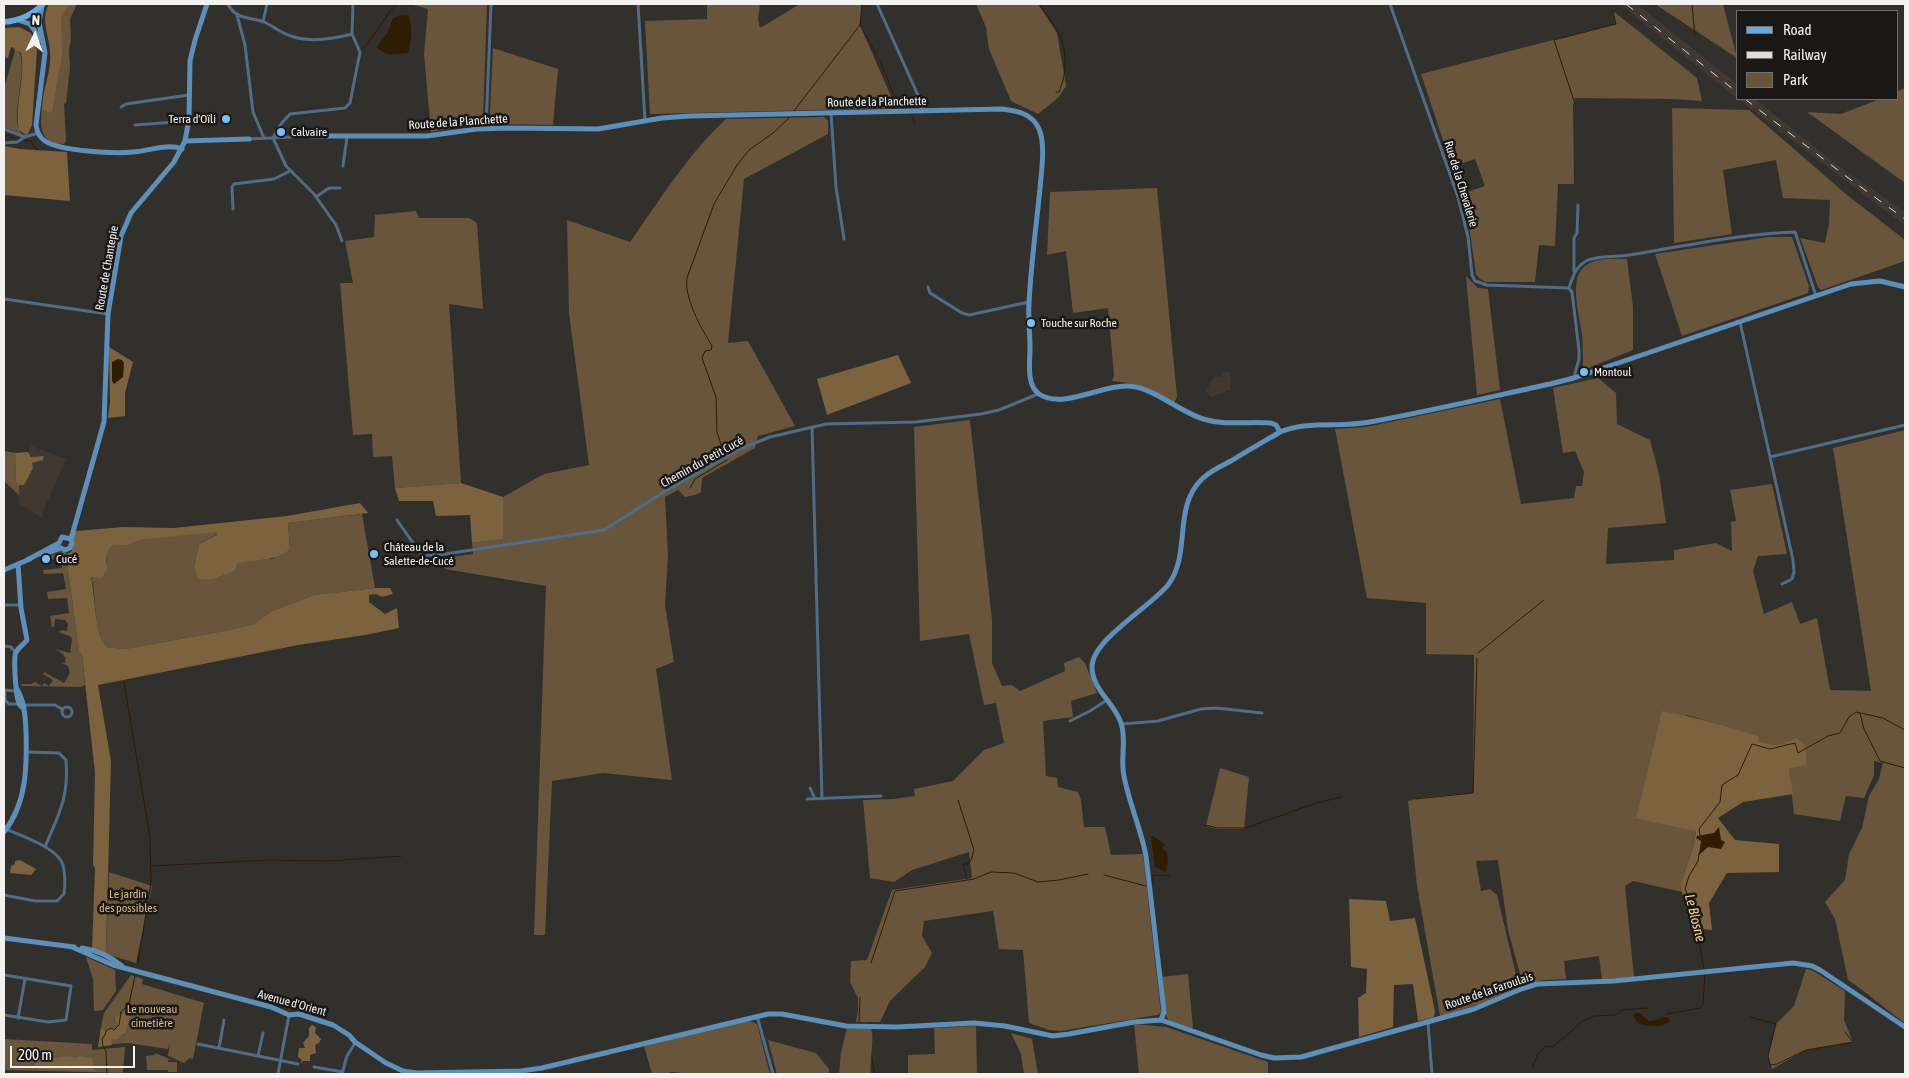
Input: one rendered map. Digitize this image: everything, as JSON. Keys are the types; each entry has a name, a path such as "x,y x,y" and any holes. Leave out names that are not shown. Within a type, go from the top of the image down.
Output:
{"main road":[{"path":"4,22 18,20 29,15 42,4"}],"street":[{"path":"42,4 39,22 44,45 44,59 36,123 38,134 42,139 50,144 127,153 174,147 182,149"},
{"name":"Route de Chantepie","path":"68,537 86,488 104,422 108,314 118,250 125,224 136,206 174,162 186,141 189,121 192,53 207,4"},
{"path":"228,4 237,16 246,45 253,112 264,138"},
{"path":"263,22 267,4"},
{"path":"342,241 336,225 316,197 286,166 273,138 281,124 290,114 345,108 350,103 360,52 352,34 353,4"},
{"path":"486,128 491,4"},
{"path":"638,4 645,121"},
{"path":"877,4 921,102 922,112"},
{"name":"Rue de la Chevalerie","path":"1390,4 1458,197 1468,237 1472,276 1475,281 1487,285 1569,288"},
{"path":"237,16 263,22 297,38 327,40 352,34"},
{"path":"18,20 30,24 44,45"},
{"path":"121,107 126,104 189,95"},
{"name":"Route de la Planchette","path":"186,141 311,136 427,136 486,128 598,129 689,116 1016,110 1030,117 1040,130 1041,171 1029,302 1030,374 1038,394"},
{"path":"831,114 836,187 844,239"},
{"path":"135,126 189,121"},
{"path":"4,129 25,137"},
{"path":"4,143 17,142 25,137 38,134"},
{"path":"343,166 348,136"},
{"path":"234,209 232,187 234,184 274,178 290,171"},
{"path":"316,197 329,188 340,188"},
{"path":"1574,378 1579,359 1572,292 1569,288 1574,271 1574,238 1577,233 1578,205"},
{"path":"1574,271 1587,261 1600,257 1628,255 1764,233 1795,232 1816,296"},
{"path":"1161,1020 1164,1012 1146,856 1144,841 1123,773 1122,724 1118,714 1094,678 1092,669 1093,657 1107,639 1168,584 1179,562 1185,508 1189,496 1202,479 1280,432 1304,425 1368,423 1574,378 1816,296 1865,282 1880,281 1905,287"},
{"path":"928,287 930,293 962,314 969,315 1029,302"},
{"path":"4,299 108,314"},
{"path":"1739,322 1794,572 1792,579 1782,584"},
{"path":"1038,394 1053,398 1079,398 1110,387 1139,387 1183,411 1204,419 1227,423 1271,423 1276,425 1280,432"},
{"name":"Chemin du Petit Cucé","path":"397,520 422,556 604,530 664,492 740,449 770,437 826,424 916,422 982,414 999,410 1038,394"},
{"path":"1770,456 1905,425"},
{"path":"812,427 822,799"},
{"path":"68,537 72,543 70,548 65,550 60,545 61,538 68,537"},
{"path":"4,570 60,545"},
{"path":"4,895 35,901 57,901 64,894 63,865 56,855 44,847 5,830 15,813 26,777 27,752 23,706 16,689 14,668 16,652 27,640 21,605 18,564"},
{"path":"4,605 21,605"},
{"path":"4,646 11,647 16,652"},
{"path":"16,689 5,690 5,700 9,704 23,706 54,705 62,709"},
{"path":"1070,721 1107,700"},
{"path":"1122,724 1158,721 1200,710 1216,708 1262,713"},
{"path":"27,752 59,753 66,760 66,793 44,847"},
{"path":"810,788 815,799"},
{"path":"807,799 881,796"},
{"name":"Avenue d'Orient","path":"4,938 72,947 113,965 277,1009 289,1015 299,1014 324,1021 345,1032 355,1042 396,1068 417,1073 537,1069 757,1015 782,1014 846,1026 897,1027 974,1023 1052,1036 1134,1022 1161,1020"},
{"name":"Route de la Faroulais","path":"1161,1020 1274,1058 1301,1057 1474,1009 1520,989 1537,984 1614,981 1793,963 1812,966 1820,970 1905,1026"},
{"path":"4,975 71,986 66,1020 48,1022 4,1015"},
{"path":"18,1018 25,978"},
{"path":"278,1074 289,1015"},
{"path":"757,1015 773,1074"},
{"path":"219,1048 224,1020"},
{"path":"1428,1022 1432,1074"},
{"path":"258,1056 263,1033"},
{"path":"314,1067 343,1073 346,1056 355,1042"},
{"path":"198,1044 298,1064"}],"shaded area":[{"path":"49,4 70,4 61,19 62,55 52,114 43,110 42,106 50,58 45,21 46,10"},
{"path":"1620,4 1637,4 1736,83 1736,97"},
{"path":"409,15 410,20 411,39 408,53 391,54 380,50 377,47 388,32 393,18"},
{"path":"19,27 31,33 37,50 32,125 26,135 19,130 18,121 22,72 21,53 11,47 8,58 4,54 4,28"},
{"path":"1739,100 1756,100 1836,164 1905,212 1905,225"},
{"path":"4,146 67,152 70,201 4,195"},
{"path":"109,347 133,362 125,393 125,416 108,418 110,402"},
{"path":"898,355 911,383 827,415 817,379"},
{"path":"118,359 124,363 123,377 114,384 112,381 112,362"},
{"path":"1223,372 1231,372 1230,390 1212,397 1205,391 1215,376 1221,377"},
{"path":"31,446 66,459 42,514 43,519 19,503 19,485 24,485 32,463 43,460 44,456 31,457 28,452"},
{"path":"28,452 31,457 44,456 43,460 32,463 33,468 24,485 19,485 16,482 15,453"},
{"path":"461,483 503,497 503,539 472,543 470,515 436,516 433,501 399,501 395,488"},
{"path":"360,503 368,513 288,523 290,549 271,558 237,564 235,571 207,580 198,578 194,566 199,544 217,535 217,532 140,540 128,545 110,546 106,557 106,572 102,578 92,577 90,580 92,581 100,636 106,647 125,649 224,631 254,624 272,611 314,595 375,588 390,588 393,594 382,597 376,594 369,595 369,602 385,614 397,608 399,628 298,645 98,685 111,761 106,954 92,949 95,868 93,865 95,773 82,655 79,651 66,555 72,551 73,535 76,531 123,527 174,528 287,516"},
{"path":"1662,711 1758,736 1758,741 1769,744 1782,744 1797,738 1805,746 1807,765 1789,769 1793,794 1743,802 1718,818 1735,840 1779,844 1779,872 1727,873 1709,903 1712,930 1691,928 1680,885 1693,848 1696,831 1636,819"},
{"path":"1719,827 1721,840 1725,842 1721,849 1708,847 1699,855 1701,841 1696,838 1697,836 1714,833"},
{"path":"1153,836 1165,844 1162,848 1167,852 1168,858 1166,871 1164,872 1155,867 1151,837"},
{"path":"20,860 36,869 31,875 10,873 11,866 15,864 15,861"},
{"path":"1349,899 1386,901 1390,921 1415,918 1435,1011 1434,1017 1418,1021 1413,984 1394,985 1393,1027 1359,1037 1358,998 1366,993 1367,969 1351,967"},
{"path":"130,1005 131,1013 126,1033 123,1033 118,1039 111,1039 112,1045 98,1047 101,1027 106,1031 111,1028 115,1029 118,1025 115,1017 123,1013 127,1006"},
{"path":"1635,1013 1639,1013 1649,1021 1668,1017 1670,1021 1659,1026 1641,1024 1637,1023 1634,1017"},
{"path":"312,1025 316,1027 315,1033 321,1039 315,1045 316,1053 310,1055 310,1061 303,1061 300,1064 302,1060 298,1057 299,1048 305,1048 303,1043 309,1036 309,1028"},
{"path":"68,1056 92,1058 94,1071 38,1069 34,1067 38,1059"}],"green space":[{"path":"70,4 77,4 70,19 70,67 66,104 64,103 66,141 64,144 50,141 46,137 41,127 41,113 42,106 43,110 52,114 60,64 61,19"},
{"path":"410,4 487,4 483,119 478,123 431,132 424,54 428,9"},
{"path":"707,4 760,4 758,19 760,28 800,4 862,4 860,25 896,108 650,114 645,21 707,19"},
{"path":"976,4 1038,4 1057,33 1066,86 1059,97 1038,114 1011,101 989,49 986,27"},
{"path":"1655,4 1723,4 1736,57"},
{"path":"1613,11 1697,78 1702,101 1575,98 1573,105 1574,184 1558,184 1555,246 1539,245 1535,282 1486,282 1476,274 1468,219 1462,194 1485,186 1475,159 1452,167 1421,74 1615,24"},
{"path":"493,48 558,69 553,125 498,124 492,120 490,113"},
{"path":"15,51 19,51 22,71 17,117 18,127 22,134 4,127 4,88"},
{"path":"1905,88 1905,183 1807,112 1841,114 1877,100 1899,100 1899,91"},
{"path":"1672,108 1749,110 1847,195 1905,240 1905,261 1821,290 1818,287 1800,238 1825,243 1829,224 1830,200 1783,198 1776,160 1723,170 1732,234 1674,243"},
{"path":"824,117 828,121 828,134 744,179 728,343 748,341 795,426 758,436 755,448 702,478 701,492 685,497 678,490 665,497 668,556 665,605 674,662 656,669 672,780 603,773 552,781 545,935 534,935 546,586 445,569 444,558 473,554 472,543 503,539 503,497 544,474 589,465 569,313 567,220 630,242 687,162 726,119"},
{"path":"1157,188 1177,397 1174,403 1138,385 1112,381 1114,376 1108,308 1073,313 1066,251 1047,255 1050,192"},
{"path":"416,211 419,218 469,218 477,223 483,309 449,304 461,483 395,488 392,456 373,457 372,434 353,435 340,283 353,283 345,241 374,237 375,215"},
{"path":"1768,237 1792,237 1809,286 1808,293 1682,336 1655,254"},
{"path":"1604,259 1627,259 1633,307 1633,350 1583,370 1582,335 1576,290 1579,274 1587,264 1592,262"},
{"path":"1466,276 1478,288 1488,289 1500,390 1477,395"},
{"path":"1598,378 1616,393 1617,424 1650,440 1659,474 1666,523 1608,528 1606,564 1674,560 1674,550 1716,543 1732,551 1731,522 1736,521 1730,490 1772,484 1787,554 1758,556 1753,571 1764,614 1792,602 1800,624 1817,618 1830,690 1871,691 1833,448 1905,430 1905,1023 1848,980 1835,919 1825,902 1845,880 1849,854 1862,828 1869,796 1879,779 1883,763 1874,761 1874,775 1864,798 1846,796 1840,821 1794,814 1789,769 1807,764 1778,746 1771,746 1758,741 1758,736 1686,715 1636,819 1696,830 1693,848 1680,885 1682,892 1633,881 1625,886 1634,977 1602,980 1599,956 1564,961 1566,979 1544,980 1523,985 1508,930 1498,860 1476,861 1481,891 1490,889 1497,895 1519,987 1480,1004 1440,1016 1417,886 1408,801 1425,797 1473,793 1474,655 1426,654 1426,603 1367,598 1335,429 1366,427 1500,399 1521,504 1574,498 1576,486 1582,486 1584,472 1575,451 1563,453 1553,388"},
{"path":"970,420 992,620 992,663 1002,686 1012,685 1020,691 1065,671 1064,663 1079,657 1085,663 1097,693 1071,701 1073,717 1043,721 1046,776 1057,778 1058,787 1078,792 1081,800 1084,827 1105,827 1111,855 1143,854 1161,1013 1157,1015 1061,1031 1049,1030 1029,1023 1023,950 999,949 993,911 924,921 922,936 932,953 925,967 890,1001 880,1022 856,1022 858,998 850,982 851,961 867,960 892,890 972,878 969,852 912,870 894,882 870,878 863,800 915,796 914,789 953,781 984,750 1004,743 996,703 984,705 969,634 920,641 914,427"},
{"path":"4,451 15,453 16,482 19,485 19,495 4,481"},
{"path":"362,514 375,588 314,595 272,611 254,624 224,631 125,649 105,647 100,636 96,617 93,582 90,580 107,564 106,556 109,546 128,545 140,540 217,531 218,534 199,544 194,566 220,577 234,571 237,564 247,560 272,559 290,549 288,523"},
{"path":"60,551 67,553 85,685 81,687 21,686 22,684 35,682 42,686 44,683 49,686 53,680 43,674 44,672 64,683 70,673 68,666 62,663 66,661 64,656 55,649 70,653 72,639 70,636 58,632 62,630 67,631 68,624 65,620 55,619 54,627 52,627 50,616 69,613 67,598 48,599 47,592 66,589 63,573 44,574 43,570 62,568 61,558 41,561"},
{"path":"1220,768 1249,777 1244,829 1217,829 1206,826"},
{"name":"Le jardin des possibles","path":"109,872 152,886 136,963 106,954"},
{"path":"86,957 115,970 116,991 103,1010 94,1011 93,979"},
{"path":"1806,969 1812,970 1845,991 1844,1020 1853,1042 1806,1050 1772,1069 1768,1056 1776,1024 1794,1006"},
{"path":"1188,974 1193,1028 1168,1020 1165,1012 1162,977"},
{"name":"Le nouveau cimetière","path":"131,975 143,979 142,984 204,1003 193,1059 190,1058 184,1063 168,1056 170,1042 168,1049 128,1043 112,1044 110,1041 112,1038 118,1039 123,1032 126,1033 131,1014 127,1006 123,1013 120,1013 118,1025 115,1029 106,1031 101,1027 104,1013"},
{"path":"747,1020 757,1024 770,1074 693,1074 671,1072 667,1074 652,1074 644,1046"},
{"path":"1134,1024 1166,1027 1268,1062 1268,1074 1139,1074"},
{"path":"976,1026 977,1074 908,1074 908,1055 935,1054 934,1028"},
{"path":"847,1028 871,1029 871,1074 839,1074 841,1052"},
{"path":"1011,1033 1032,1039 1038,1074 1024,1074 1021,1054"},
{"path":"4,1039 92,1044 92,1050 125,1047 123,1073 4,1070"},
{"path":"768,1040 816,1053 829,1069 829,1074 777,1074"},
{"path":"155,1053 172,1060 168,1060 168,1062 177,1062 177,1072 147,1070 146,1056 155,1055"}],"waterway":[{"path":"362,50 397,4"},
{"path":"794,111 860,25 862,4"},
{"path":"1039,4 1061,37 1065,53 1064,77 1059,92 1056,92"},
{"path":"1692,4 1695,37"},
{"path":"1574,101 1554,40 1616,24 1613,11"},
{"path":"860,25 880,61 899,107 910,106 910,108"},
{"path":"912,116 915,124"},
{"path":"723,451 717,432 716,397 702,358 705,351 711,350 712,346 698,322 691,304 688,295 687,278 714,204 737,165 749,150 773,133 789,118"},
{"path":"4,134 18,139"},
{"path":"24,140 30,141 37,150"},
{"path":"690,488 695,479 727,460"},
{"path":"1478,653 1544,600"},
{"path":"1416,799 1473,793 1477,658"},
{"path":"124,682 150,837 151,882 138,963"},
{"name":"Le Blosne","path":"1700,835 1699,829 1720,802 1722,785 1738,775 1752,744 1770,749 1795,743 1798,753 1828,736 1840,733 1849,717 1856,712 1883,718 1905,730"},
{"path":"1860,713 1864,729 1880,761 1905,768"},
{"path":"1205,825 1218,828 1246,828 1316,803 1342,797"},
{"path":"958,800 974,850 968,864 963,864 967,880"},
{"name":"Le Blosne","path":"1699,853 1698,861 1689,876 1685,889 1694,908 1697,933 1701,935 1699,941 1704,969"},
{"path":"151,866 269,860 329,861 402,856"},
{"path":"871,963 895,891 974,879 991,872 1014,873 1038,882 1088,874"},
{"path":"1104,875 1146,886"},
{"path":"1152,885 1152,877 1154,875 1170,876"},
{"name":"Le Blosne","path":"1666,1014 1700,1008 1703,1004 1705,974"},
{"path":"107,1074 106,1051 102,1039 106,1031 111,1028 114,1030 119,1025 121,1012 129,1004 135,976"},
{"path":"859,1022 860,997"},
{"name":"Le Blosne","path":"1532,1068 1538,1054 1547,1046 1553,1047 1584,1020 1594,1016 1616,1015 1621,1010 1648,1008"},
{"path":"1750,1017 1776,1024 1768,1056 1770,1065 1777,1064 1806,1050 1853,1042 1845,1032"},
{"path":"872,1057 874,1074"}],"railway":[{"path":"1626,4 1736,91"},
{"path":"1746,100 1905,219"}],"place":[{"name":"Terra d'Oïli","path":"226,119"},
{"name":"Calvaire","path":"281,132"},
{"name":"Touche sur Roche","path":"1031,323"},
{"name":"Montoul","path":"1584,372"},
{"name":"Château de la Salette-de-Cucé","path":"374,554"},
{"name":"Cucé","path":"46,559"}]}
